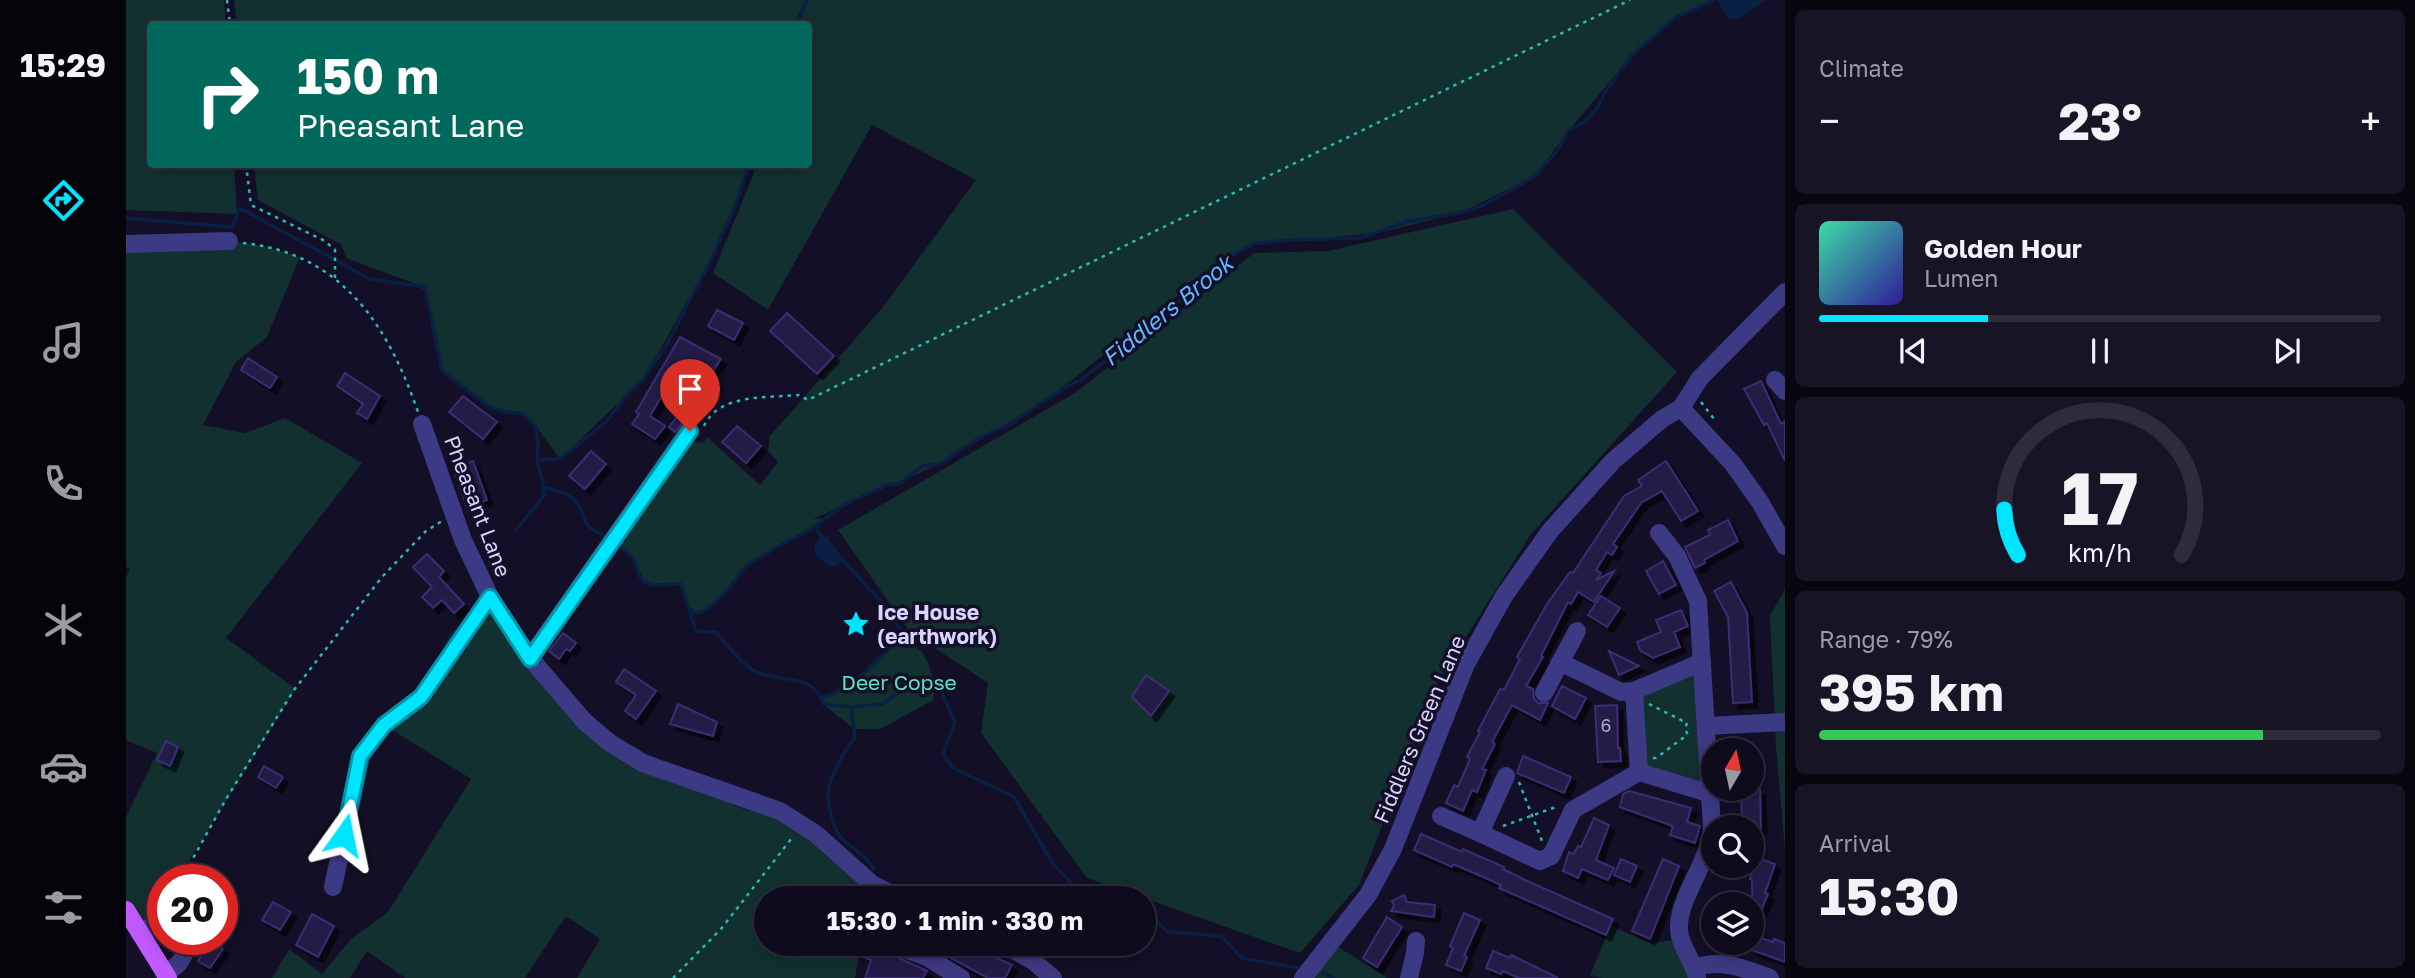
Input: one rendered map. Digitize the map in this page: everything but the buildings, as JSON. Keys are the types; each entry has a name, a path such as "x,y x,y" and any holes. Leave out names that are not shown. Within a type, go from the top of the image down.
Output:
{"main road":[{"path":"126,910 166,975"}],"street":[{"path":"126,244 229,241"},
{"name":"Fiddlers Green Lane","path":"1303,978 1368,895 1393,849 1466,664 1504,596 1550,531 1613,461 1651,428 1681,408 1700,378 1785,292"},
{"path":"1681,408 1733,464 1783,539"},
{"name":"Pheasant Lane","path":"422,424 474,566 490,597 530,659 585,722 626,754 661,771 780,811 803,825 876,886"},
{"path":"530,659 690,431"},
{"path":"1659,533 1677,556 1698,601 1708,738"},
{"path":"333,887 360,756 384,725 421,697 490,597"},
{"path":"1545,693 1577,631"},
{"path":"1560,662 1635,698"},
{"path":"1635,698 1702,662"},
{"path":"1635,698 1638,765"},
{"path":"1707,726 1785,722"},
{"path":"1441,816 1536,860 1548,859 1576,807 1618,783 1638,765"},
{"path":"1638,765 1701,790"},
{"path":"1480,833 1506,776"},
{"path":"1711,802 1712,838 1681,914 1680,939 1696,973 1710,963 1722,963 1766,977"},
{"path":"140,934 147,929"},
{"path":"1409,978 1419,950"},
{"path":"166,975 179,965 184,955"},
{"path":"924,956 961,978"},
{"path":"1024,956 1053,978"}],"path":[{"path":"227,0 230,21"},
{"path":"690,431 703,429 708,418 731,402 799,395 808,400 1630,0"},
{"path":"246,168 251,205 325,241 335,250 335,278"},
{"name":"Pheasant Lane","path":"229,241 264,246 300,257 335,278 363,306 379,328 406,379 422,424"},
{"path":"190,864 294,690 325,648 391,568 426,531 454,514"},
{"path":"1635,698 1653,704 1687,723"},
{"path":"1638,765 1656,758 1687,735"},
{"path":"1506,776 1520,782 1548,859"},
{"path":"1480,833 1566,803 1576,807"},
{"path":"673,978 721,929 803,825"}],"green space":[{"path":"126,0 224,0 226,21 147,21 147,168 234,168 237,214 126,210"},
{"path":"234,0 1714,0 1666,24 1633,54 1569,130 1535,176 1460,213 1378,233 1254,244 1218,263 1051,397 940,464 813,519 825,518 746,566 719,598 695,613 689,609 681,584 653,585 642,581 633,558 617,543 688,441 703,443 707,437 760,485 778,462 768,451 770,436 883,307 976,180 872,125 768,310 713,273 756,168 812,168 812,21 237,21"},
{"path":"254,168 749,168 713,256 644,378 560,459 535,425 523,414 490,407 442,371 425,291 416,284 346,258 342,245 258,200"},
{"path":"1513,209 1677,372 1531,534 1439,680 1359,885 1300,953 1156,902 1156,886 1110,886 1087,878 981,733 988,683 909,631 838,530 1075,393 1254,253 1328,251"},
{"path":"229,241 264,246 300,257 267,337 236,362 203,425 245,433 285,418 362,463 226,638 296,689 187,864 147,864 147,929 142,937 126,910 126,817 157,753 126,740 126,578 130,568 126,567 126,244"},
{"path":"1785,589 1785,851 1776,747 1770,616"},
{"path":"490,597 610,743 780,811 872,884 754,886 754,956 859,956 855,978 577,978 600,939 566,916 525,978 405,978 367,951 350,978 272,978 289,949 322,974 351,939 388,912 471,779 384,725 421,697"},
{"name":"Deer Copse","path":"900,637 918,648 927,661 934,682 932,701 880,729 854,729 823,704 821,697 853,682"},
{"path":"1702,662 1707,738 1701,738 1701,791 1639,772 1634,691"},
{"path":"1611,926 1651,943 1680,939 1697,978 1602,978 1590,975"},
{"path":"1332,943 1387,978 1303,978"}],"water":[{"path":"1717,0 1765,1 1743,16 1728,19"},
{"path":"822,536 828,537 843,560 839,564 830,567 815,555 814,549"}],"waterway":[{"path":"797,21 807,0"},
{"name":"Fiddlers Brook","path":"691,610 695,613 708,609 729,589 746,566 805,533 844,505 887,485 899,484 922,466 940,464 979,438 1010,424 1082,379 1175,306 1204,280 1218,263 1254,244 1287,240 1360,238 1409,221 1460,213 1484,205 1535,176 1557,151 1569,130 1586,121 1598,107 1605,92 1633,54 1675,18 1714,0"},
{"path":"537,460 560,459 608,420 624,398 644,378 667,344 713,256 736,204 748,168"},
{"path":"126,218 232,227 240,208 370,279 425,287 442,371 490,407 523,414 535,425 537,460 544,487 571,497 577,503 587,524 608,536"},
{"path":"516,530 544,496 544,487"},
{"path":"818,524 817,531 822,536"},
{"path":"616,543 633,558 642,581 653,585 681,584 696,631 716,632 741,660 759,673 811,686 823,704 851,707 883,704 908,685 928,693 940,689 955,722 943,754 953,768 1014,797 1053,864 1074,886"},
{"path":"821,697 842,689 863,674 899,640 901,631 885,606 843,560"},
{"path":"446,646 452,633 460,627"},
{"path":"851,707 855,738 831,780 829,803 839,835 874,869"},
{"path":"734,804 749,810"},
{"path":"1156,920 1168,932 1221,936 1242,958 1297,968"},
{"path":"1323,973 1333,978"}],"place":[{"name":"Ice House (earthwork)","path":"856,624"}],"route":[{"path":"344,835 360,756 384,725 421,697 490,597 530,659 690,431"}]}
